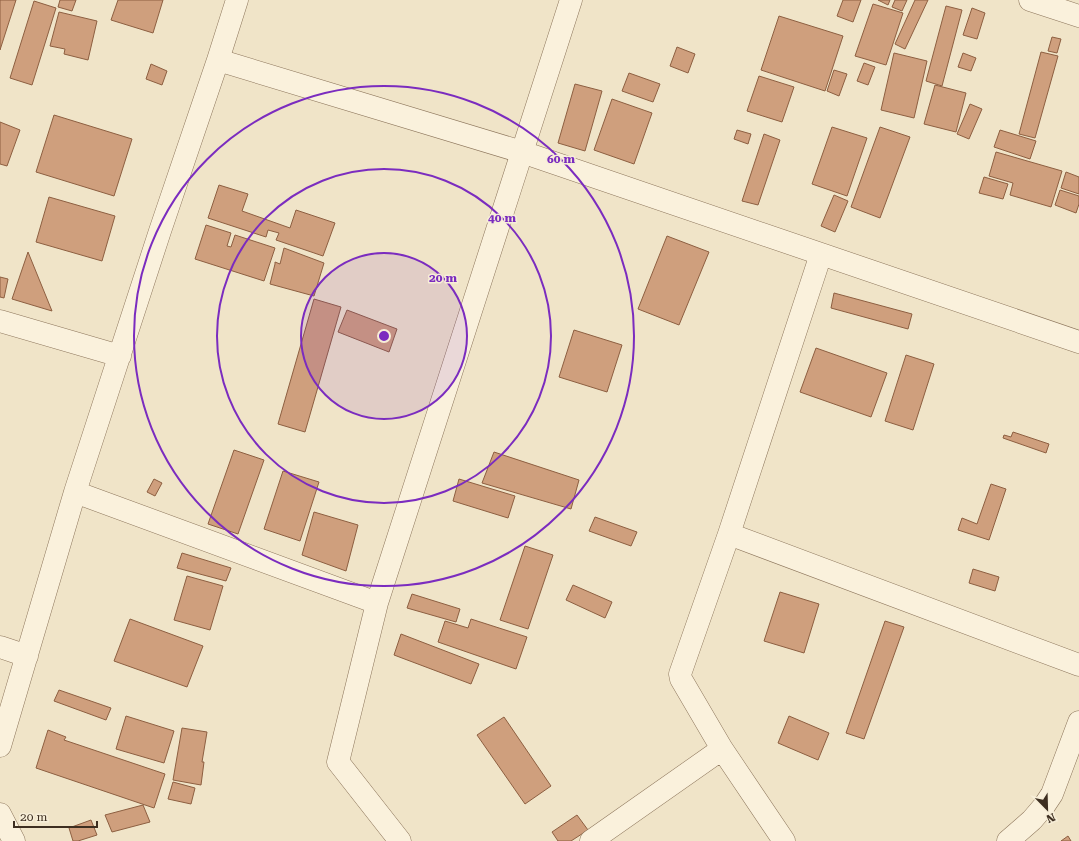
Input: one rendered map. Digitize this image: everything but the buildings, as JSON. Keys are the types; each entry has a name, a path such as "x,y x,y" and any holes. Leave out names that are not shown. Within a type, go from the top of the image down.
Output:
{"street":[{"path":"0,746 75,492 237,0"},
{"path":"400,841 338,762 377,604 571,0"},
{"path":"1030,0 1079,16"},
{"path":"218,60 522,152 1079,342"},
{"path":"784,841 722,749 681,679 680,674 729,534 821,254"},
{"path":"0,321 120,356"},
{"path":"75,492 377,604"},
{"path":"729,534 1079,665"},
{"path":"0,648 27,656"},
{"path":"1008,841 1032,820 1052,794 1079,722"},
{"path":"591,841 722,749"},
{"path":"0,814 14,841"}]}
